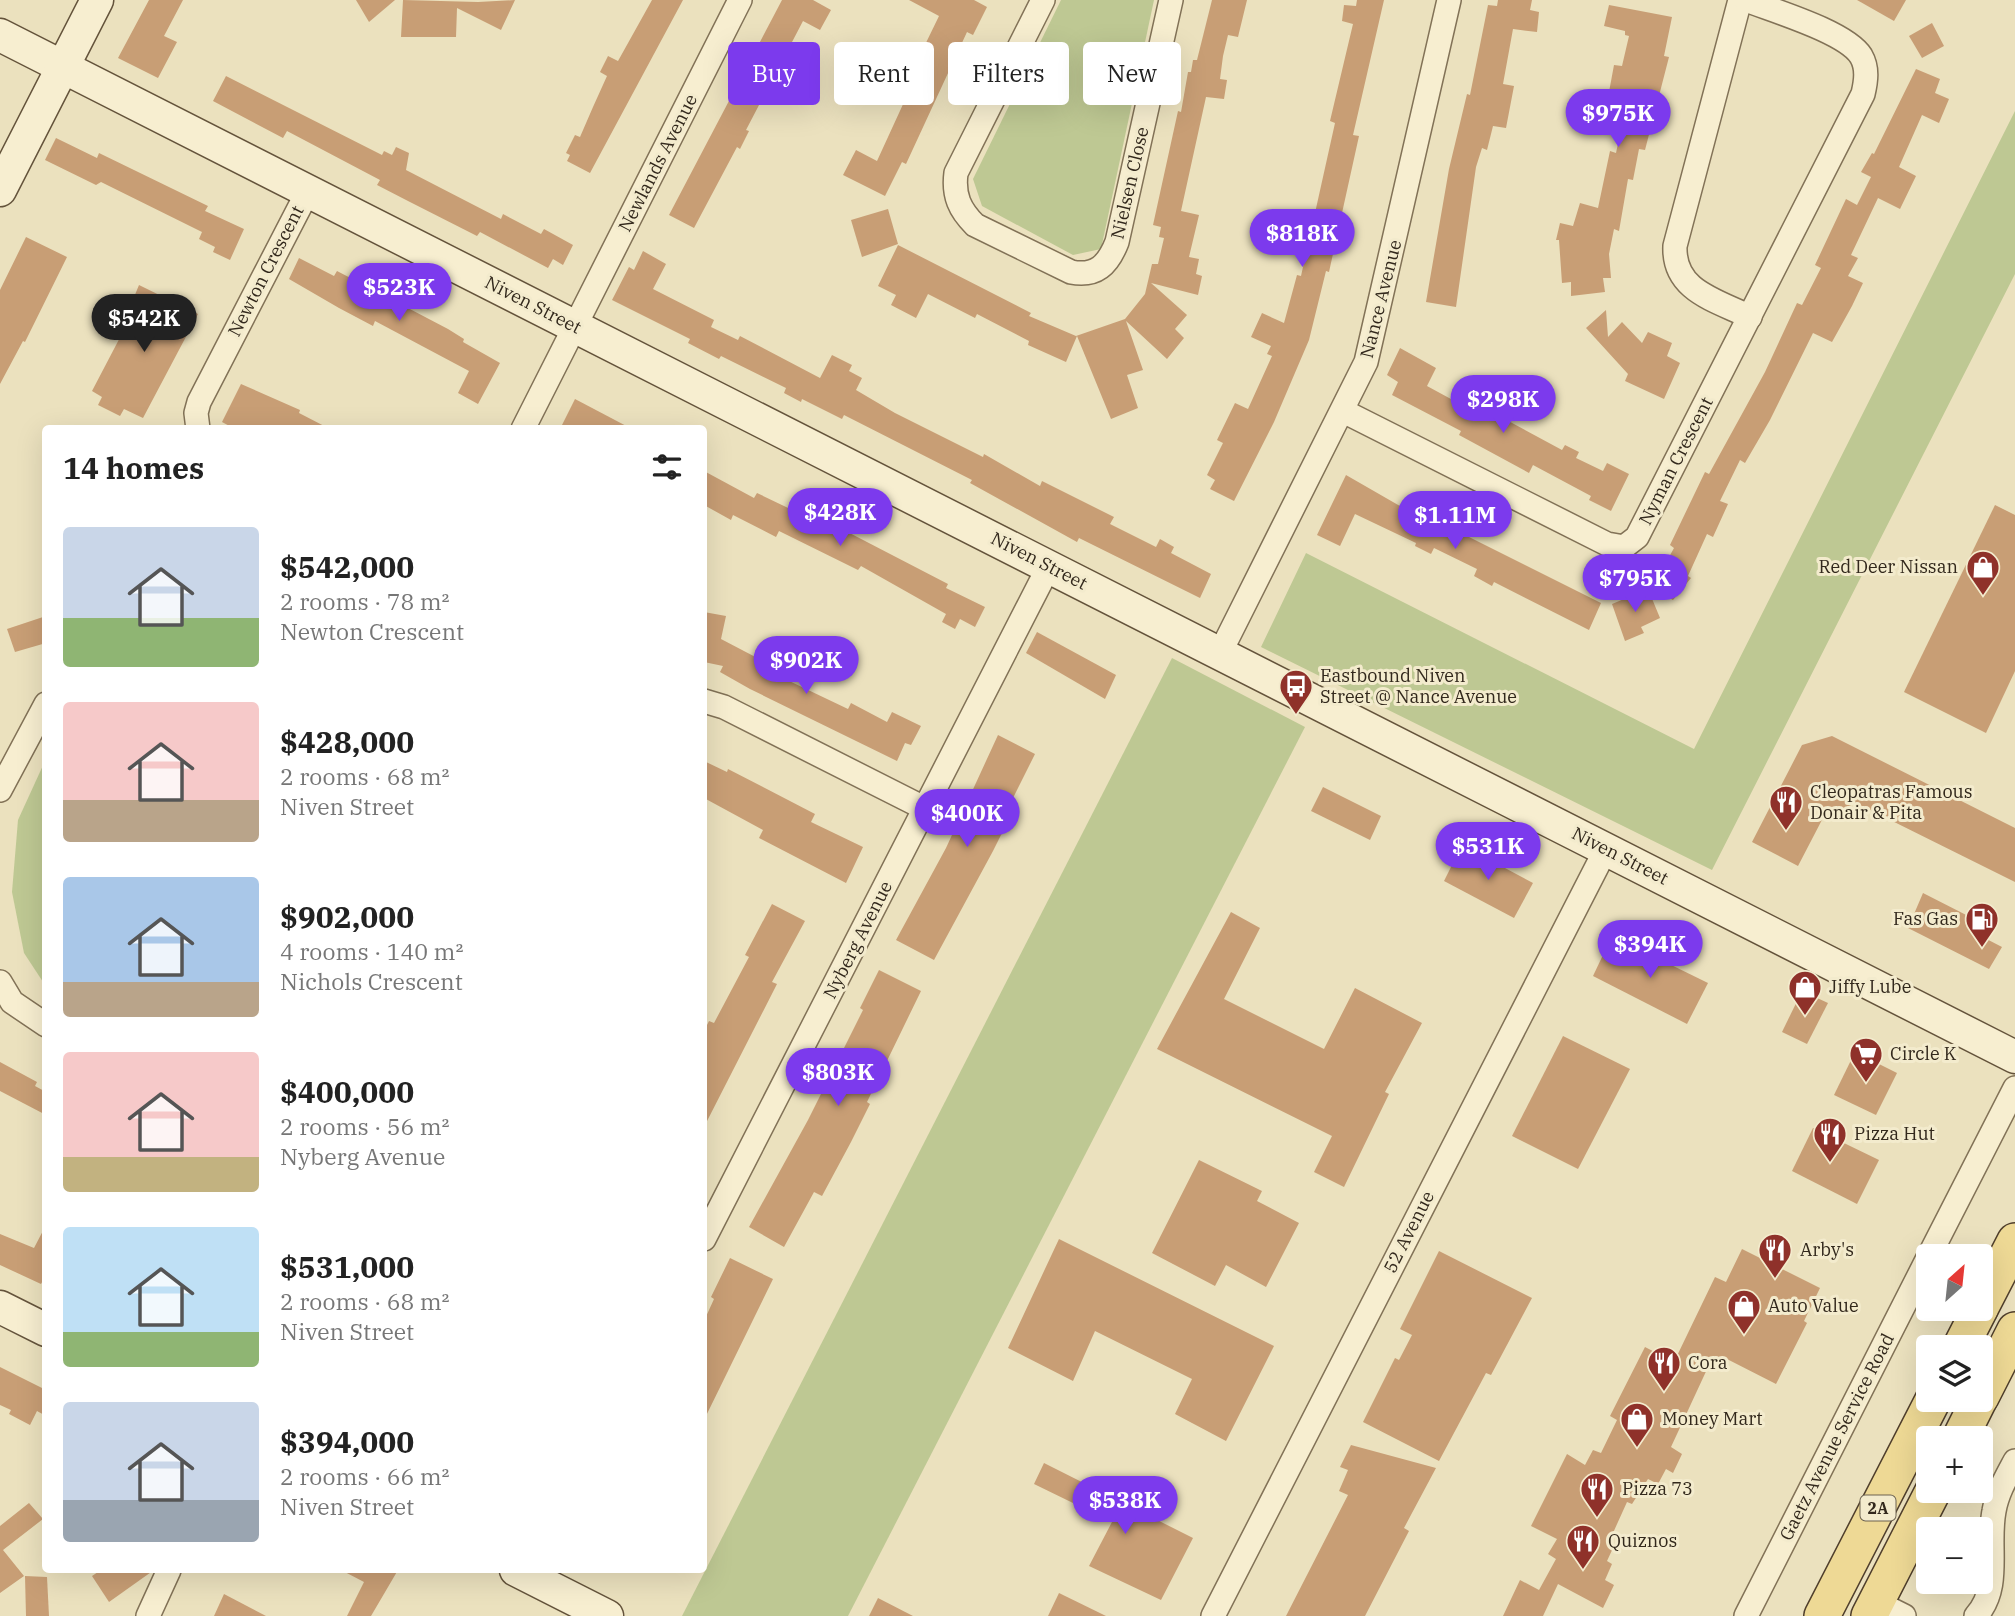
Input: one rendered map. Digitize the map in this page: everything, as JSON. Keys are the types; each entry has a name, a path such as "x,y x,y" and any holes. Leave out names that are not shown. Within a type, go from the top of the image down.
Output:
{"main road":[{"path":"1993,1284 2015,1241"},
{"path":"1993,1374 2015,1331"},
{"name":"2A","path":"1822,1616 1927,1412"},
{"name":"2A","path":"1883,1611 1928,1503"}],"street":[{"path":"0,190 97,0"},
{"name":"Newlands Avenue","path":"575,326 740,0"},
{"name":"Nielsen Close","path":"1043,0 956,173 954,187 964,214 975,225 1071,272 1083,274 1100,270 1108,261 1117,242 1171,0"},
{"name":"Nance Avenue","path":"1220,653 1343,411 1374,340 1449,0"},
{"path":"1740,0 1675,246 1674,261 1677,272 1692,288 1750,317"},
{"name":"Nyman Crescent","path":"1343,411 1607,544 1624,547 1637,537 1863,94 1866,69 1861,57 1843,40 1746,0"},
{"name":"Niven Street","path":"0,35 2015,1057"},
{"name":"Newton Crescent","path":"198,425 196,413 199,402 308,191"},
{"path":"525,425 575,326"},
{"name":"Nyberg Avenue","path":"707,1233 1048,566"},
{"path":"707,702 724,707 926,809"},
{"path":"0,790 42,712"},
{"name":"52 Avenue","path":"1213,1616 1606,849"},
{"path":"0,982 12,1002 42,1022"},
{"name":"Gaetz Avenue Service Road","path":"1936,1244 2015,1088"},
{"name":"Gaetz Avenue Service Road","path":"1746,1616 1916,1283"},
{"path":"0,1307 42,1328"},
{"path":"1976,1616 1987,1603 1992,1587 1994,1509 2015,1461"},
{"path":"148,1616 168,1573"},
{"path":"529,1573 607,1616"}],"green space":[{"path":"1061,0 1154,0 1145,42 1083,42 1083,105 1132,105 1101,249 1073,255 982,206 973,179 1009,105 1069,105 1069,42 1040,42"},
{"path":"2015,111 2015,274 1712,870 1261,647 1306,553 1694,749"},
{"path":"1172,658 1305,727 848,1616 682,1616 704,1573 707,1573 707,1567"},
{"path":"42,768 42,980 24,953 12,892 18,820"}],"building":[{"path":"149,0 183,0 164,36 177,42 158,78 118,58"},
{"path":"356,0 395,0 369,22"},
{"path":"403,0 515,0 501,30 457,8 456,37 401,37"},
{"path":"652,0 683,0 590,173 567,161 570,155 566,153 575,135 580,137 607,76 600,72 608,56 618,61"},
{"path":"782,0 813,0 831,10 820,30 803,21 792,42 760,42"},
{"path":"909,0 974,0 987,7 973,35 967,32 962,42 948,42 948,73 934,103 934,42 926,42 939,16"},
{"path":"1212,0 1247,0 1238,37 1228,35 1223,56 1220,79 1227,80 1224,99 1206,97 1181,211 1199,215 1189,257 1199,259 1196,274 1202,276 1198,295 1151,283 1187,315 1175,329 1184,338 1167,359 1126,321 1143,370 1127,375 1138,408 1111,419 1077,336 1066,362 1028,345 1029,341 977,314 975,318 928,294 916,318 891,305 896,295 878,286 898,245 1031,313 1029,316 1076,336 1125,319 1145,294 1152,264 1158,264 1164,238 1159,237 1161,227 1153,225 1188,72 1191,72 1193,60 1197,60"},
{"path":"1357,0 1384,0 1353,135 1359,136 1329,272 1326,271 1309,340 1274,422 1234,501 1210,489 1215,480 1207,475 1223,443 1217,440 1235,403 1248,409 1272,356 1267,354 1271,346 1251,337 1262,313 1284,323 1297,275 1301,276 1335,123 1330,121 1353,24 1342,21 1344,5 1356,6"},
{"path":"1498,0 1532,0 1530,10 1539,12 1537,32 1513,29 1503,84 1514,86 1506,128 1493,126 1487,150 1482,148 1476,167 1456,307 1426,302 1449,169 1467,94 1470,95 1488,5 1497,6"},
{"path":"1857,0 1906,0 1894,21"},
{"path":"1609,5 1672,17 1664,56 1669,57 1645,150 1639,149 1633,180 1628,179 1619,231 1614,229 1609,254 1611,278 1603,278 1605,292 1571,296 1571,282 1562,283 1559,240 1556,240 1560,223 1573,226 1580,203 1598,208 1610,151 1616,153 1628,96 1609,92 1614,65 1622,66 1629,36 1625,35 1625,31 1604,26"},
{"path":"1932,23 1944,46 1922,58 1909,36"},
{"path":"1916,69 1940,79 1935,93 1949,99 1939,123 1922,115 1899,167 1916,176 1900,209 1878,198 1851,255 1858,258 1848,276 1863,283 1852,306 1832,342 1813,333 1770,420 1745,463 1740,460 1720,501 1728,504 1713,537 1707,534 1688,576 1691,578 1673,600 1652,588 1674,548 1670,545 1705,472 1709,474 1765,372 1797,303 1802,305 1821,268 1815,265 1846,199 1857,205 1871,177 1861,172 1872,153 1874,154"},
{"path":"226,76 382,155 384,151 392,155 396,147 409,153 406,170 501,219 503,214 541,234 544,229 573,245 563,265 553,259 548,268 480,232 477,236 377,185 380,180 287,131 283,138 213,101"},
{"path":"728,103 728,105 759,105 740,149 737,147 694,228 669,215"},
{"path":"903,105 933,105 906,164 902,162 885,196 843,175 856,150 877,161"},
{"path":"56,138 97,158 99,153 208,206 205,211 244,229 230,260 213,252 215,247 199,239 202,232 101,182 96,185 45,160"},
{"path":"888,209 898,244 862,257 851,220"},
{"path":"26,237 67,257 25,342 23,341 0,384 0,290"},
{"path":"643,251 666,264 653,289 714,320 711,327 738,340 740,336 820,378 832,355 852,365 849,371 862,378 856,390 895,413 983,457 984,454 1040,486 1042,481 1114,517 1110,524 1156,547 1160,539 1174,547 1171,553 1211,574 1200,598 1079,538 1077,542 970,483 972,480 844,415 842,419 802,399 801,402 784,393 786,388 721,356 719,359 688,343 690,339 612,300 629,267 634,270"},
{"path":"299,258 334,276 337,271 364,285 448,329 464,339 463,342 500,363 478,404 458,393 469,371 375,321 373,326 289,279"},
{"path":"139,285 198,314 143,418 124,409 120,416 98,405 102,397 92,391 137,305 132,302"},
{"path":"1606,310 1608,337 1622,322 1642,343 1648,332 1672,343 1667,356 1680,363 1664,399 1625,381 1628,374 1586,328"},
{"path":"1400,348 1436,368 1427,386 1473,411 1477,404 1562,450 1565,445 1579,452 1576,458 1603,471 1607,463 1629,474 1611,511 1589,500 1591,496 1533,465 1529,473 1459,435 1461,431 1392,395 1398,382 1387,375"},
{"path":"241,384 300,410 299,413 322,425 228,425 222,422"},
{"path":"575,399 624,425 562,425"},
{"path":"707,473 754,498 757,493 836,531 838,527 948,584 946,588 985,607 975,627 960,619 955,629 942,622 946,614 861,566 858,570 779,531 776,537 733,515 731,520 707,507"},
{"path":"1346,475 1426,521 1443,528 1445,525 1601,603 1589,630 1494,582 1492,586 1474,576 1477,569 1434,548 1431,554 1415,546 1416,543 1355,514 1340,546 1317,535"},
{"name":"Red Deer Nissan","path":"1995,505 2015,515 2015,671 1986,733 1904,692"},
{"path":"1648,589 1660,618 1641,627 1644,633 1625,641 1612,604"},
{"path":"707,613 726,616 721,639 765,662 762,668 848,709 851,703 887,722 892,712 921,726 911,745 905,743 897,761 750,689 720,672 723,666 707,663"},
{"path":"42,617 42,644 15,652 7,629"},
{"path":"1037,632 1116,675 1105,699 1026,653"},
{"path":"998,735 1035,754 1009,806 1014,809 934,960 896,940 946,848"},
{"path":"1832,736 2015,828 2015,882 1856,803 1824,816 1798,866 1752,842 1802,745"},
{"path":"707,762 727,772 728,769 815,814 811,822 863,847 846,883 759,838 763,830 707,800"},
{"path":"1323,787 1381,816 1370,840 1311,811"},
{"path":"1462,845 1533,883 1514,918 1444,881"},
{"path":"1923,893 1976,920 1971,931 2002,947 1989,969 1908,928"},
{"path":"772,904 805,921 772,982 777,984 707,1121 707,1025 709,1021 714,1023 749,957 745,955"},
{"path":"1231,912 1260,928 1224,999 1324,1049 1355,988 1422,1023 1385,1092 1389,1094 1344,1187 1314,1172 1332,1136 1157,1049"},
{"path":"1612,936 1708,983 1687,1024 1593,976"},
{"path":"879,970 921,991 867,1102 870,1104 851,1142 822,1196 814,1192 784,1247 749,1227 808,1120 863,1010 860,1008"},
{"name":"Jiffy Lube","path":"1802,991 1828,1003 1807,1044 1782,1032"},
{"path":"1563,1036 1630,1069 1578,1169 1512,1136"},
{"name":"Circle K","path":"1855,1052 1897,1073 1876,1115 1834,1095"},
{"path":"0,1062 37,1082 35,1086 42,1090 42,1113 0,1091"},
{"name":"Pizza Hut","path":"1813,1128 1879,1160 1857,1204 1792,1171"},
{"path":"1199,1160 1262,1191 1257,1201 1299,1223 1266,1287 1226,1265 1215,1286 1152,1253"},
{"path":"42,1233 41,1284 0,1265 0,1234 34,1248"},
{"path":"1059,1239 1274,1346 1226,1441 1175,1414 1192,1379 1095,1331 1073,1381 1008,1348"},
{"path":"1742,1249 1820,1288 1804,1321 1807,1323 1776,1384 1723,1357 1716,1369 1709,1365 1671,1447 1682,1454 1673,1473 1666,1469 1658,1484 1648,1479 1632,1504 1627,1502 1608,1544 1613,1548 1607,1561 1612,1564 1605,1580 1614,1585 1603,1608 1558,1584 1543,1616 1503,1616 1520,1580 1539,1590 1556,1559 1548,1554 1557,1539 1531,1526 1567,1454 1585,1465 1593,1450 1601,1453 1617,1420 1610,1416 1645,1347 1674,1362 1715,1277 1726,1282"},
{"path":"1439,1251 1532,1298 1491,1375 1486,1373 1439,1461 1363,1422 1395,1358 1399,1360 1412,1335 1400,1329"},
{"path":"730,1258 773,1279 707,1414 707,1314 714,1299 711,1297"},
{"path":"0,1367 42,1388 42,1414 37,1411 30,1425 9,1414 11,1410 0,1405"},
{"path":"1351,1445 1436,1468 1404,1528 1409,1531 1365,1616 1286,1616 1348,1495 1339,1491 1348,1470 1340,1467"},
{"path":"1044,1463 1193,1538 1161,1600 1089,1566 1112,1522 1034,1484"},
{"path":"29,1503 42,1518 3,1550 24,1576 0,1593 0,1526"},
{"path":"96,1573 150,1573 109,1602 92,1576"},
{"path":"347,1573 396,1573 371,1616 347,1616 364,1582"},
{"path":"25,1576 47,1577 49,1616 26,1616"},
{"path":"1059,1593 1106,1616 1048,1616"},
{"path":"224,1594 266,1616 214,1616"},
{"path":"878,1598 913,1616 869,1616"}],"place":[{"name":"Red Deer Nissan","path":"1983,597"},
{"name":"Eastbound Niven Street @ Nance Avenue","path":"1296,716"},
{"name":"Cleopatras Famous Donair & Pita","path":"1786,832"},
{"name":"Fas Gas","path":"1982,949"},
{"name":"Jiffy Lube","path":"1805,1017"},
{"name":"Circle K","path":"1866,1084"},
{"name":"Pizza Hut","path":"1830,1164"},
{"name":"Arby's","path":"1775,1280"},
{"name":"Auto Value","path":"1744,1336"},
{"name":"Cora","path":"1664,1393"},
{"name":"Money Mart","path":"1637,1449"},
{"name":"Pizza 73","path":"1597,1519"},
{"name":"Quiznos","path":"1583,1571"}]}
